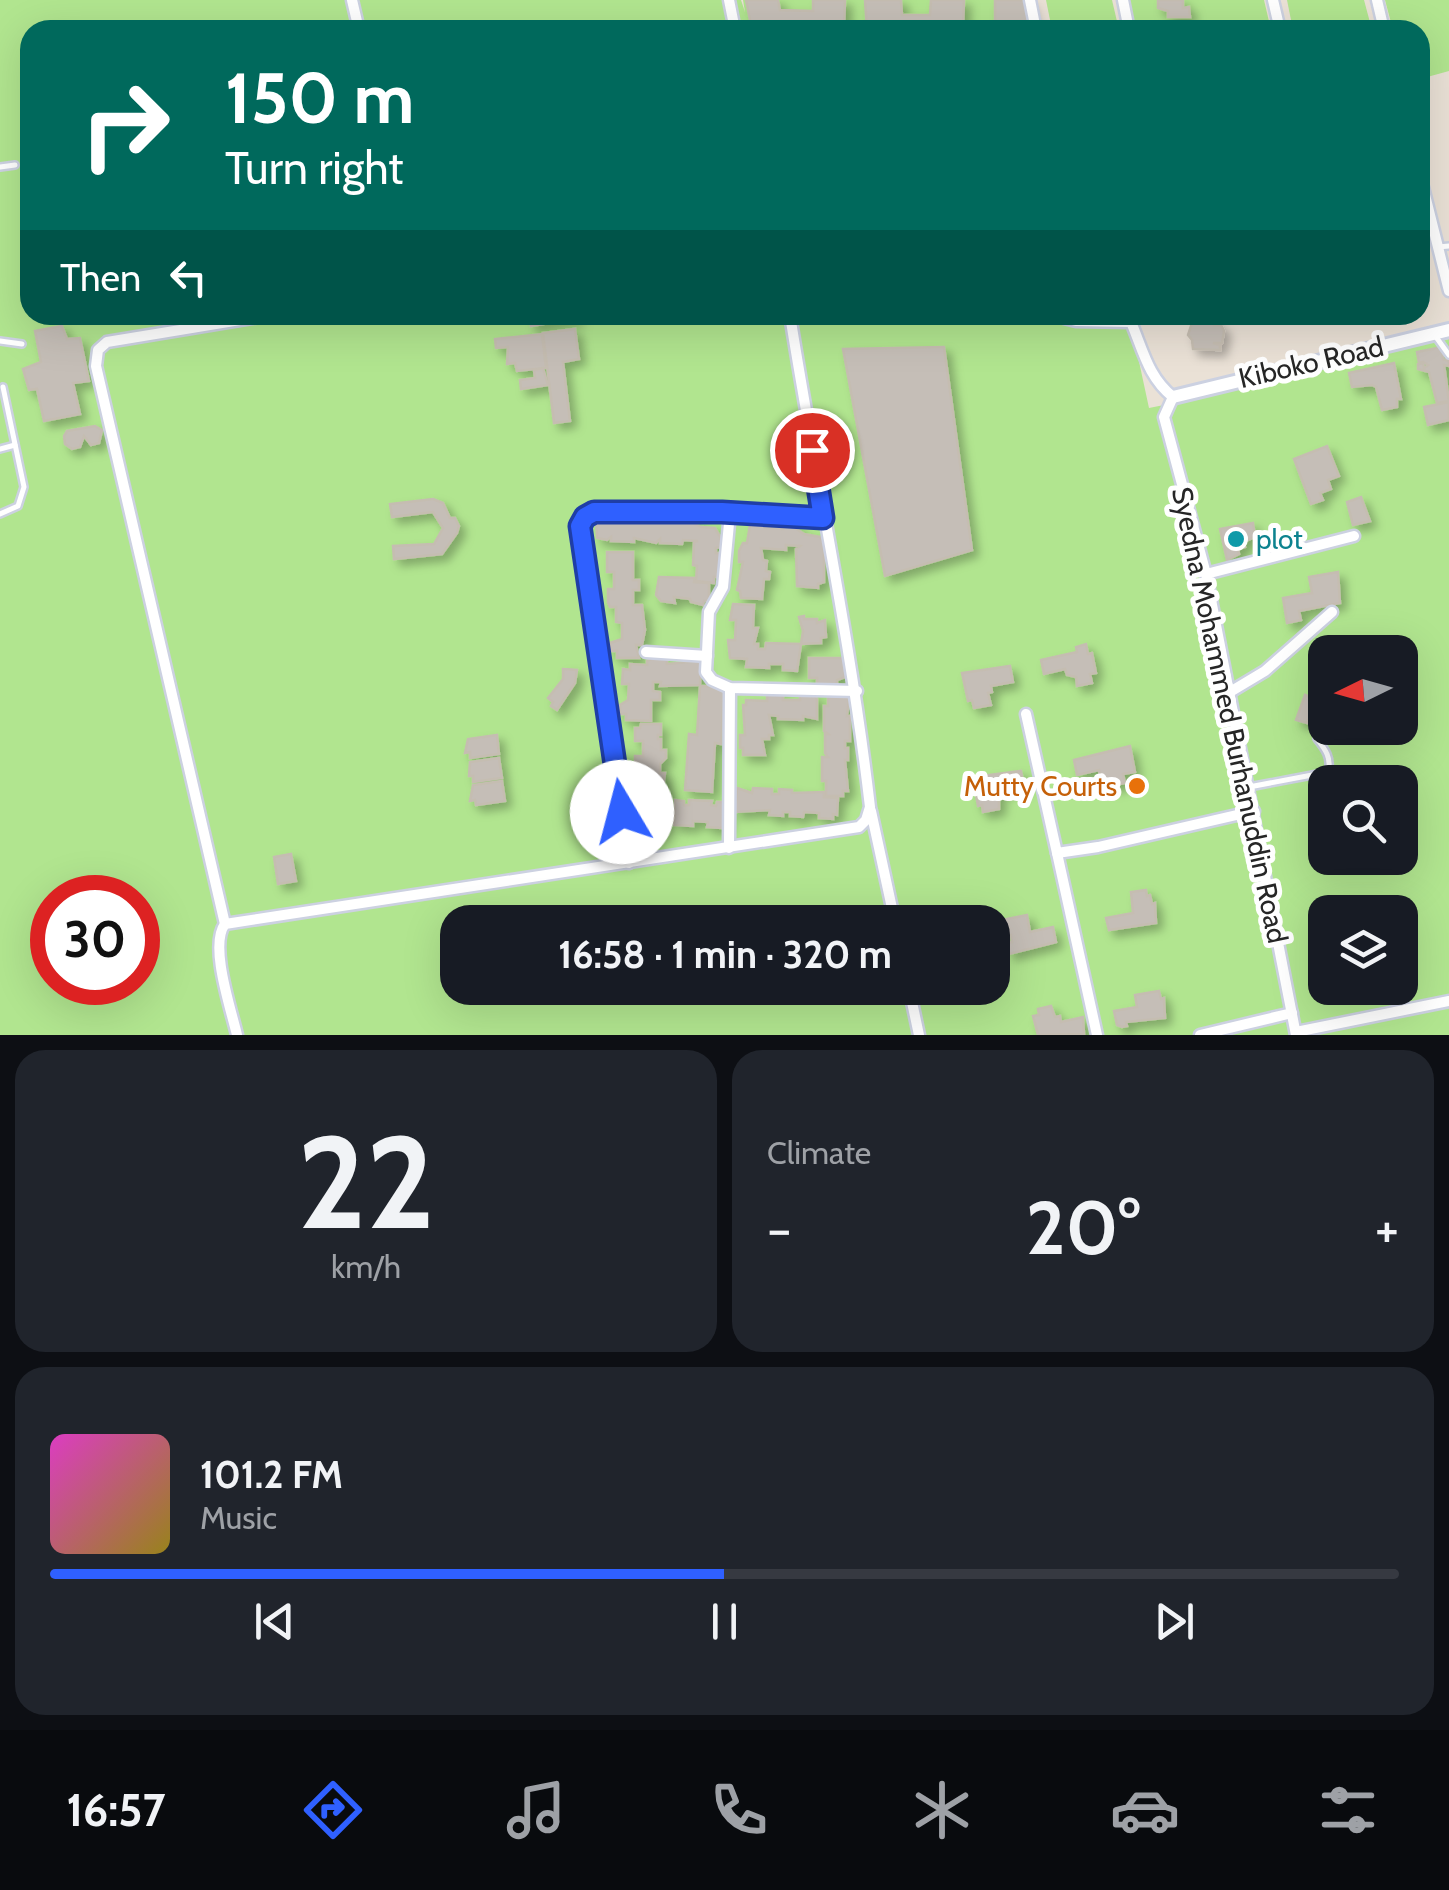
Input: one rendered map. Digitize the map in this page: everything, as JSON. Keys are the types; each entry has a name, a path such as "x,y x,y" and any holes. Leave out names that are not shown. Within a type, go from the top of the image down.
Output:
{"street":[{"path":"1430,205 1444,247 1449,291"},
{"path":"211,325 107,342 98,350 96,366 225,924"},
{"path":"792,325 823,518 857,691 870,808 891,905"},
{"path":"1132,325 1151,374 1173,397"},
{"name":"Kiboko Road","path":"1173,397 1449,330"},
{"name":"Syedna Mohammed Burhanuddin Road","path":"1173,397 1164,417 1206,574 1296,1033"},
{"path":"629,862 580,526 585,517 594,512 823,518"},
{"path":"730,513 723,587 709,612 706,672 712,680 730,688 857,691"},
{"path":"1206,574 1354,536"},
{"path":"1230,692 1266,671 1332,612"},
{"path":"646,652 707,656"},
{"path":"729,848 730,688"},
{"path":"1026,714 1097,1035"},
{"path":"237,1035 218,946 219,932 225,924 859,827 870,808"},
{"path":"1057,853 1254,811"},
{"path":"1296,1033 1449,1000"},
{"path":"913,1005 919,1035"},
{"path":"1200,1035 1292,1013"}],"lane":[{"path":"0,167 14,165"},
{"path":"1434,334 1449,355"},
{"path":"0,341 22,344"},
{"path":"0,514 18,506 24,487 3,386"},
{"path":"0,448 15,445"},
{"path":"1249,787 1328,772 1330,764 1322,745"}],"green space":[{"path":"0,0 741,0 745,12 743,0 1026,0 1030,20 20,20 20,325 1131,325 1149,408 1174,403 1173,397 1449,339 1449,1035 0,1035"},
{"path":"1046,0 1112,0 1117,20 1050,20"},
{"path":"1129,0 1264,0 1269,20 1133,20"},
{"path":"1287,0 1364,0 1369,20 1291,20"},
{"path":"1385,0 1449,0 1449,71 1430,76 1430,20 1390,20"}],"building":[{"path":"746,0 778,0 780,10 813,11 813,0 845,0 844,20 750,20"},
{"path":"865,0 901,0 902,15 930,15 931,0 964,0 963,20 866,20"},
{"path":"995,0 1028,0 1033,20 995,20"},
{"path":"1158,0 1183,0 1183,8 1189,7 1190,17 1168,17 1168,11 1158,8"},
{"path":"1191,325 1221,325 1224,331 1222,343 1213,343 1220,345 1220,350 1193,349 1188,335"},
{"path":"62,326 67,339 80,338 89,381 73,383 80,414 44,421 37,389 29,390 23,369 41,362 35,331"},
{"path":"575,329 579,359 563,362 570,421 554,423 543,333"},
{"path":"542,334 546,368 517,371 515,363 507,364 508,347 496,348 495,339"},
{"path":"944,347 972,550 885,576 843,349"},
{"path":"1442,347 1443,359 1449,361 1449,366 1444,365 1449,401 1437,403 1429,372 1418,369 1418,364 1423,363 1424,368 1428,365 1423,362 1419,363 1417,352"},
{"path":"1394,363 1401,399 1397,399 1397,407 1382,410 1376,387 1352,387 1349,373"},
{"path":"543,368 548,385 521,389 520,380 535,378 534,370"},
{"path":"1449,402 1449,420 1428,425 1424,407"},
{"path":"95,426 102,430 99,443 91,445 84,436 80,447 72,449 65,444 67,431"},
{"path":"1327,446 1339,476 1328,480 1331,489 1320,493 1323,500 1311,504 1294,459"},
{"path":"1361,497 1370,521 1353,525 1347,502"},
{"path":"433,499 443,503 450,518 455,518 457,533 442,554 394,559 393,546 434,544 443,528 433,512 392,517 390,504"},
{"path":"604,515 681,522 692,519 701,527 715,528 721,538 721,547 716,548 716,553 721,553 719,577 714,577 714,583 696,581 694,542 698,541 683,540 682,544 660,543 660,539 656,543 634,538 634,542 597,538 596,519"},
{"name":"plot","path":"1253,523 1255,537 1243,542 1245,547 1238,549 1239,554 1227,560 1220,529"},
{"path":"765,524 765,528 796,525 804,534 820,537 824,543 824,582 818,588 797,586 796,549 800,546 786,545 786,550 761,548 763,560 767,561 766,571 770,572 769,579 764,579 762,599 741,598 737,590 743,562 739,562 739,551 747,543 750,525"},
{"path":"607,552 633,552 633,580 639,580 639,590 633,590 633,605 642,605 645,630 642,645 636,645 639,658 617,658 617,651 610,651 610,643 622,639 622,623 616,622 616,607 610,607 608,602 608,589 614,589 614,572 607,572"},
{"path":"1338,572 1340,603 1299,611 1301,620 1287,623 1283,598 1312,593 1309,577"},
{"path":"659,577 695,578 694,582 709,583 709,601 703,605 674,597 675,603 661,601 656,595"},
{"path":"733,604 754,605 753,628 758,628 754,644 758,644 758,649 765,649 766,643 801,644 797,671 783,670 783,664 746,667 747,659 730,658 728,640 735,640 736,620 730,620"},
{"path":"799,617 817,619 817,623 825,620 826,637 821,638 821,643 801,644"},
{"path":"1086,644 1096,673 1090,674 1092,683 1077,686 1076,677 1067,675 1065,669 1044,674 1041,660 1077,652 1076,647"},
{"path":"653,658 667,659 667,664 701,661 700,685 660,686 661,682 653,682 653,691 660,692 660,700 651,700 651,721 626,720 626,714 620,714 620,705 628,700 629,684 622,684 623,669 630,670 630,664 647,665"},
{"path":"809,658 846,658 845,677 837,680 837,685 817,685 817,678 809,678"},
{"path":"1010,666 1013,682 991,686 991,705 974,708 972,700 968,701 962,673"},
{"path":"563,669 577,670 575,683 557,710 548,698 563,679"},
{"path":"700,686 724,687 721,744 715,743 712,792 685,790 689,734 697,735"},
{"path":"828,692 850,692 850,741 845,741 848,791 843,791 843,796 826,796 826,781 822,781 822,757 828,757 824,706 828,706"},
{"path":"767,694 783,694 783,700 814,695 817,719 778,719 769,715 773,735 762,739 765,755 743,755 743,705 746,700 767,701"},
{"path":"1305,695 1308,696 1307,723 1296,720"},
{"path":"641,724 661,724 658,739 661,750 666,750 666,758 660,764 666,788 666,813 661,813 663,826 643,827 642,820 638,820 638,807 646,807 646,789 640,789 640,775 635,770 635,756 643,756 643,741 635,741 635,728"},
{"path":"497,735 499,754 470,758 470,752 465,753 468,739"},
{"path":"1130,746 1135,772 1123,774 1125,783 1109,786 1099,770 1077,775 1074,760"},
{"path":"499,758 502,778 473,782 473,776 469,776 470,762"},
{"path":"1021,771 1024,786 999,791 999,809 983,812 982,805 978,806 973,777"},
{"path":"502,781 505,801 476,805 475,800 470,801 473,785"},
{"path":"737,788 752,793 753,788 772,789 772,794 779,794 779,789 792,793 824,792 824,797 838,798 837,815 833,814 833,819 819,818 819,813 804,812 803,817 790,816 790,812 769,815 770,810 735,812"},
{"path":"675,800 684,801 684,805 689,805 689,800 712,801 711,805 716,806 717,802 727,802 726,825 707,827 708,822 693,821 693,826 674,825"},
{"path":"291,854 296,881 278,884 274,857"},
{"path":"1146,890 1152,904 1155,903 1156,923 1109,930 1106,918 1133,913 1131,892"},
{"path":"1027,915 1030,932 1053,927 1056,942 1010,954 1010,918"},
{"path":"1159,991 1161,999 1164,998 1165,1018 1117,1025 1114,1011 1137,1007 1135,995"},
{"path":"1051,1006 1061,1022 1083,1017 1084,1034 1038,1035 1033,1016 1039,1015 1038,1009"}],"place":[{"name":"plot","path":"1236,539"},
{"name":"Mutty Courts","path":"1137,786"}],"route":[{"path":"622,812 580,526 594,512 722,512 823,518 812,450"}]}
